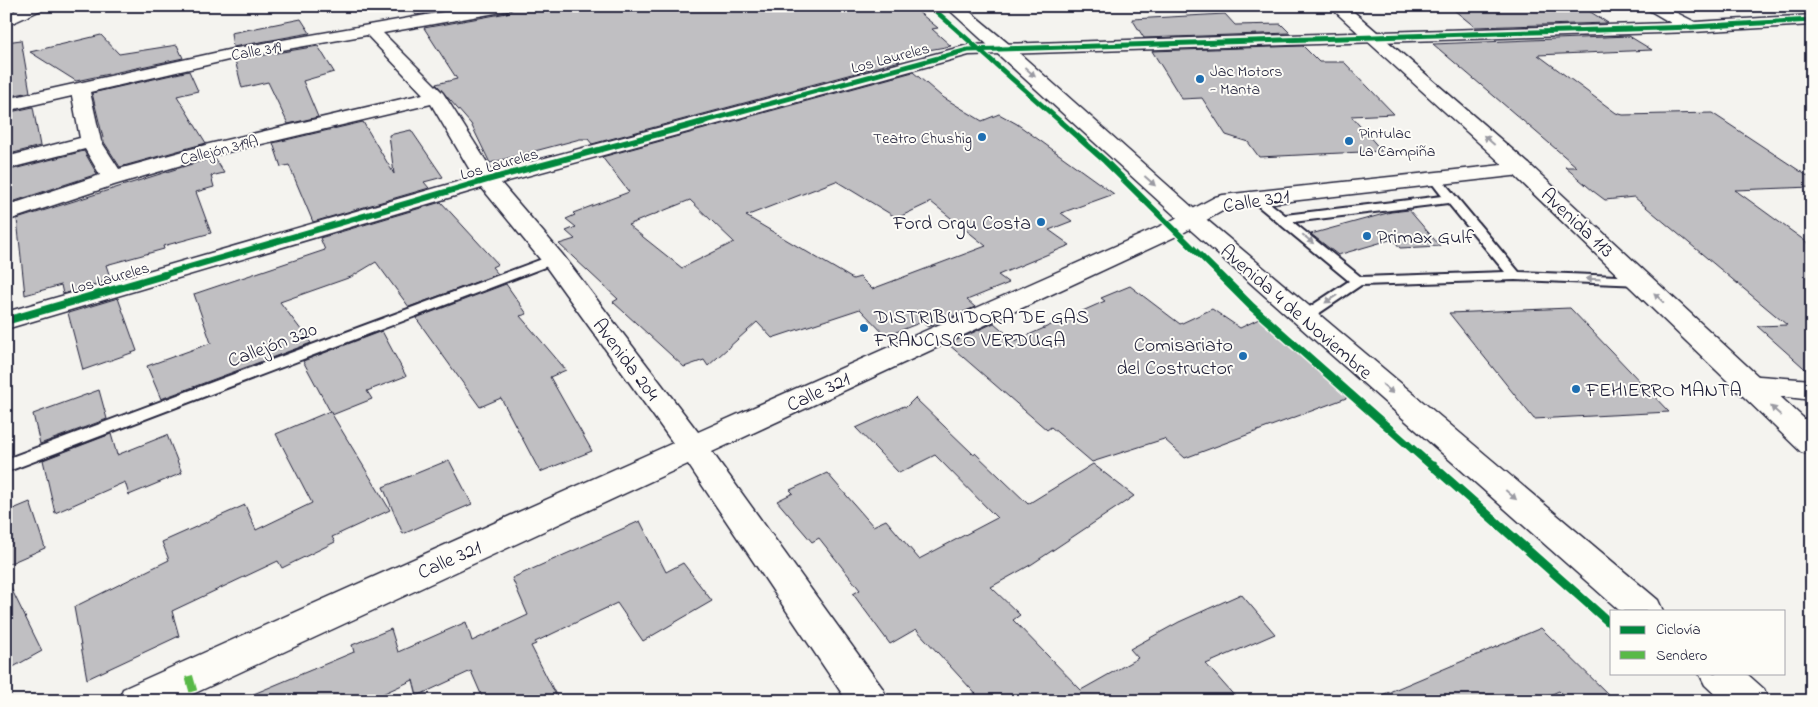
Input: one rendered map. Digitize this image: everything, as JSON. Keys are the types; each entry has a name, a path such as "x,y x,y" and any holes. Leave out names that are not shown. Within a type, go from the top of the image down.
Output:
{"street":[{"path":"6,21 37,6"},
{"name":"Calle 319","path":"6,105 237,53 507,6"},
{"name":"Avenida 4 de Noviembre","path":"953,6 1004,49 1193,220 1644,610"},
{"name":"Avenida 113","path":"1337,6 1522,169 1642,281 1746,384 1812,444"},
{"path":"1650,6 1693,26"},
{"name":"Los Laureles","path":"6,321 487,180 968,50 1693,26 1812,20"},
{"name":"Avenida 204","path":"371,30 436,97 487,180 553,259 693,448 870,701"},
{"path":"80,88 91,141 114,178"},
{"name":"Callejón 319A","path":"6,214 114,178 209,150 436,97"},
{"path":"6,163 91,141"},
{"name":"Calle 321","path":"137,701 1193,220 1223,202 1522,169"},
{"path":"1746,384 1812,390"},
{"path":"1719,674 1750,701"}],"lane":[{"path":"1434,178 1515,276"},
{"path":"1256,198 1358,281"},
{"path":"1284,220 1451,200"},
{"name":"Callejón 320","path":"6,466 553,259"},
{"path":"1304,317 1358,281 1515,276 1642,281"}],"building":[{"path":"410,6 466,6 416,15"},
{"path":"517,6 911,6 938,28 932,29 951,46 894,56 900,61 592,144 588,139 580,139 490,163 471,124 436,84 457,79 424,28 507,13"},
{"path":"1449,6 1581,6 1608,23 1475,27"},
{"path":"1225,14 1235,25 1281,24 1290,33 1144,38 1132,19"},
{"path":"301,19 310,33 233,47 231,33"},
{"path":"101,35 119,54 177,45 183,58 76,81 30,52"},
{"path":"1629,36 1652,50 1538,55 1616,113 1623,115 1712,113 1812,179 1812,187 1735,190 1812,246 1812,375 1757,326 1787,325 1634,197 1605,200 1593,191 1565,167 1577,167 1433,44"},
{"path":"21,40 30,92 6,97 6,42"},
{"path":"318,46 334,72 303,81 318,117 288,124 268,82 242,88 235,60"},
{"path":"1303,46 1319,62 1344,62 1394,114 1351,116 1382,151 1259,157 1248,142 1226,135 1202,98 1182,99 1152,51"},
{"path":"189,71 198,91 177,96 206,143 120,167 104,142 92,93"},
{"path":"913,72 941,96 982,121 999,114 1017,124 1114,194 1061,213 1072,221 1049,230 1070,245 998,275 1009,283 967,300 975,307 928,327 922,322 886,336 860,309 772,338 757,322 708,366 704,360 684,367 613,302 618,299 559,244 575,239 566,231 576,227 566,219 575,215 573,213 629,192 602,157","holes":["836,181 897,218 931,202 986,246 872,289 860,277 853,279 746,216","690,200 734,242 682,268 628,225"]},
{"path":"33,107 40,146 6,155 6,113"},
{"path":"363,122 394,174 389,135 411,130 443,177 424,182 429,188 313,222 289,165 281,167 273,143"},
{"path":"84,151 97,174 6,204 6,171"},
{"path":"214,157 224,173 211,176 214,187 196,192 211,233 163,246 164,249 106,265 111,280 63,294 61,285 25,295 17,219"},
{"path":"441,202 498,264 492,267 498,274 409,307 376,262 351,277 280,302 311,343 161,399 147,366 211,343 194,294 325,250 320,238"},
{"path":"1409,210 1440,246 1400,248 1393,239 1338,255 1311,234 1391,212"},
{"path":"506,284 527,314 520,316 566,370 550,377 592,451 540,472 501,398 480,407 416,318"},
{"path":"1130,286 1180,324 1212,309 1240,328 1259,319 1349,397 1185,458 1164,439 1092,462 1051,427 1047,430 948,344 994,323 1015,341 1105,301 1101,298"},
{"path":"118,298 137,351 83,370 68,313"},
{"path":"1570,308 1669,412 1534,419 1449,313"},
{"path":"382,331 406,376 367,391 372,399 332,415 303,361"},
{"path":"99,390 107,419 40,444 33,414"},
{"path":"915,398 1028,504 1093,464 1134,496 1032,564 991,587 1020,615 1013,620 1081,690 1138,658 1130,649 1179,622 1241,594 1275,634 1206,664 1239,701 982,701 916,629 890,644 853,594 860,590 819,538 812,542 777,501 793,493 790,490 827,473 873,526 886,520 919,559 997,518 935,455 899,473 856,428 904,406 906,407"},
{"path":"330,411 390,510 332,537 335,542 282,568 278,561 172,611 179,636 87,679 74,607 169,560 162,542 245,505 256,530 312,503 276,434"},
{"path":"111,434 117,455 167,435 182,473 129,495 125,482 55,513 43,460"},
{"path":"449,460 472,504 403,534 383,487"},
{"path":"30,502 45,548 6,565 6,512"},
{"path":"640,521 666,572 683,563 712,601 643,641 617,603 535,642 536,644 531,646 559,701 484,701 471,671 417,696 413,680 367,701 237,701 354,652 352,645 391,629 398,652 466,622 472,641 528,615 512,578"},
{"path":"6,578 42,651 6,671"},
{"path":"1541,628 1615,701 1569,701 1559,691 1536,701 1368,701"}],"waterway":[{"path":"6,13 22,6"}],"marked path":[{"path":"189,676 196,701"}],"cycle path":[{"path":"930,6 1105,161 1252,307 1610,623"},
{"path":"6,321 487,180 968,50 1693,27 1812,20"}],"place":[{"name":"Jac Motors - Manta","path":"1200,79"},
{"name":"Teatro Chushig","path":"982,137"},
{"name":"Pintulac La Campiña","path":"1349,141"},
{"name":"Ford Orgu Costa","path":"1041,222"},
{"name":"Primax Gulf","path":"1367,236"},
{"name":"DISTRIBUIDORA DE GAS FRANCISCO VERDUGA","path":"864,328"},
{"name":"Comisariato del Costructor","path":"1243,356"},
{"name":"FEHIERRO MANTA","path":"1576,389"}]}
